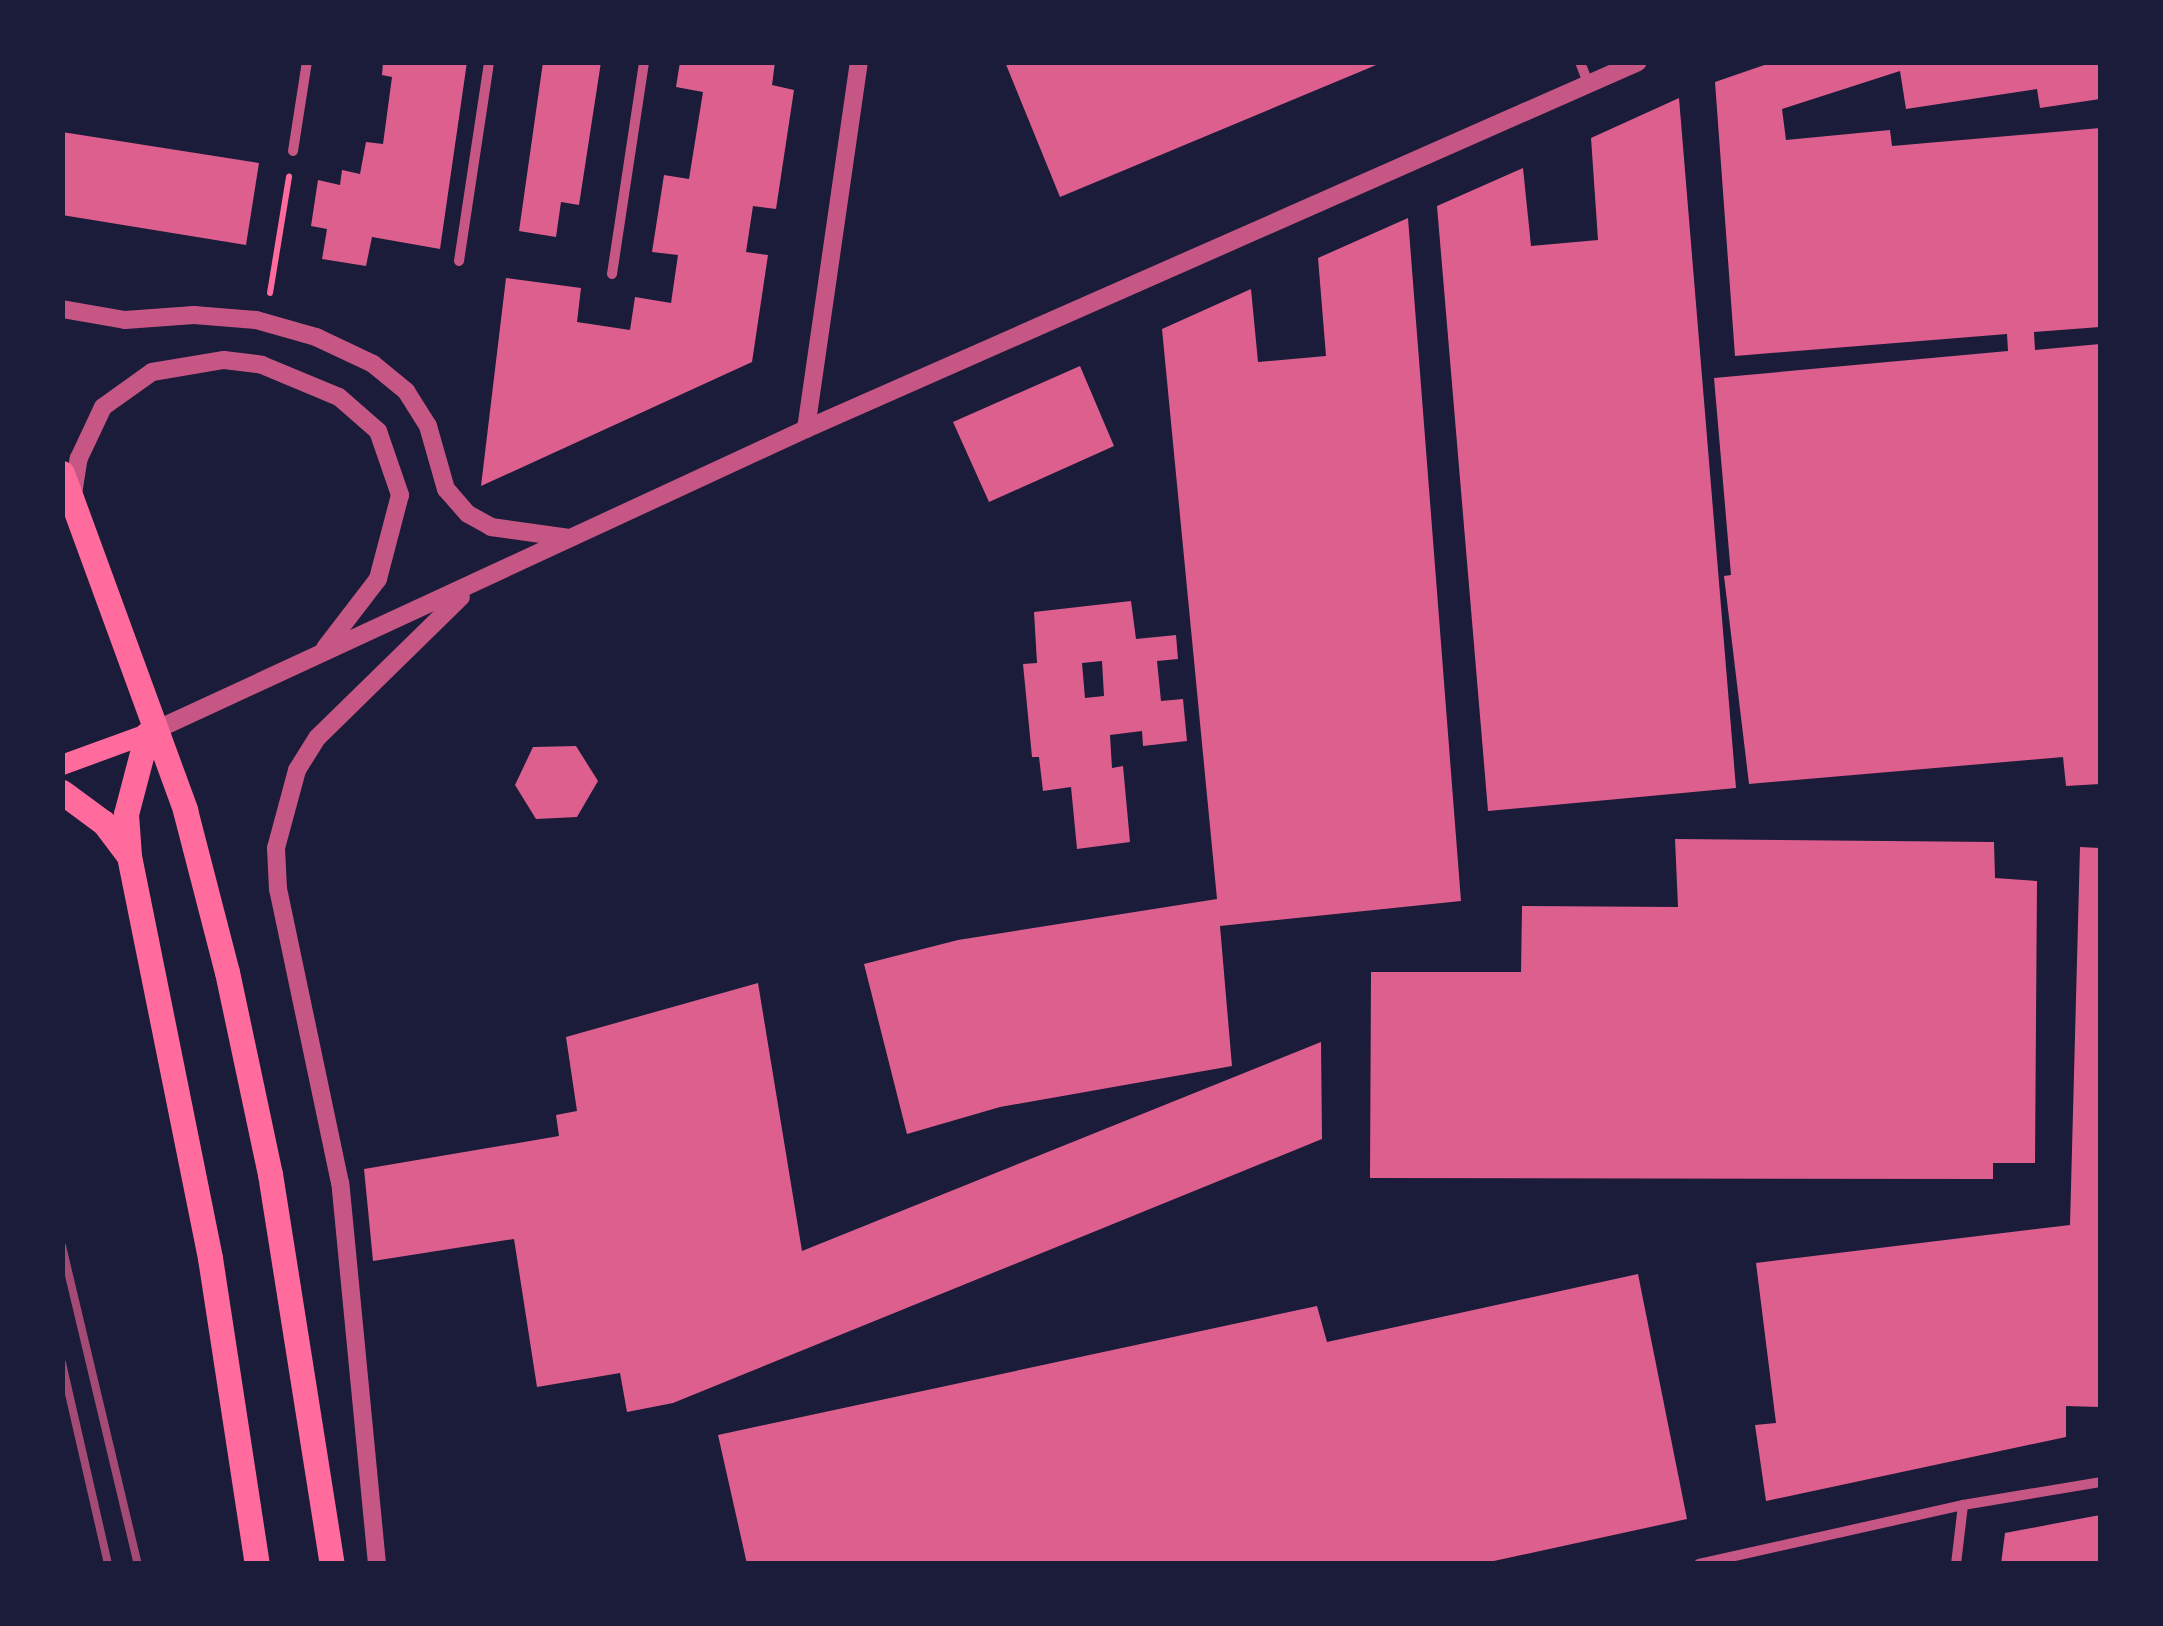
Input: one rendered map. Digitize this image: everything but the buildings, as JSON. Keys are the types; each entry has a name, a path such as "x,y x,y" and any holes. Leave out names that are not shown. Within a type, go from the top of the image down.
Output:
{"main road":[{"path":"68,483 185,810 227,972 270,1174 332,1564"},
{"path":"62,765 147,734"},
{"path":"147,734 126,814 129,856 210,1258 257,1564"},
{"path":"62,792 104,823 129,856"}],"street":[{"path":"293,151 306,62"},
{"path":"459,260 489,62"},
{"path":"612,274 644,62"},
{"path":"806,429 859,62"},
{"path":"1580,62 1588,83"},
{"path":"147,734 806,429 1638,62"},
{"path":"62,309 125,320 194,315 256,320 316,337 373,364 406,391 428,426 446,489 468,514 491,527 574,538"},
{"path":"68,483 97,417 121,390 152,372 224,360 262,366 339,397 378,431 389,451 398,519 378,579 322,652"},
{"path":"378,1564 340,1183 278,888 276,848 296,770 318,737 472,586"},
{"path":"1699,1564 1963,1505 2100,1482"},
{"path":"1956,1564 1963,1505"}],"path":[{"path":"269,297 293,151"}],"railway":[{"path":"62,1246 138,1564"},
{"path":"62,1363 108,1564"}]}
